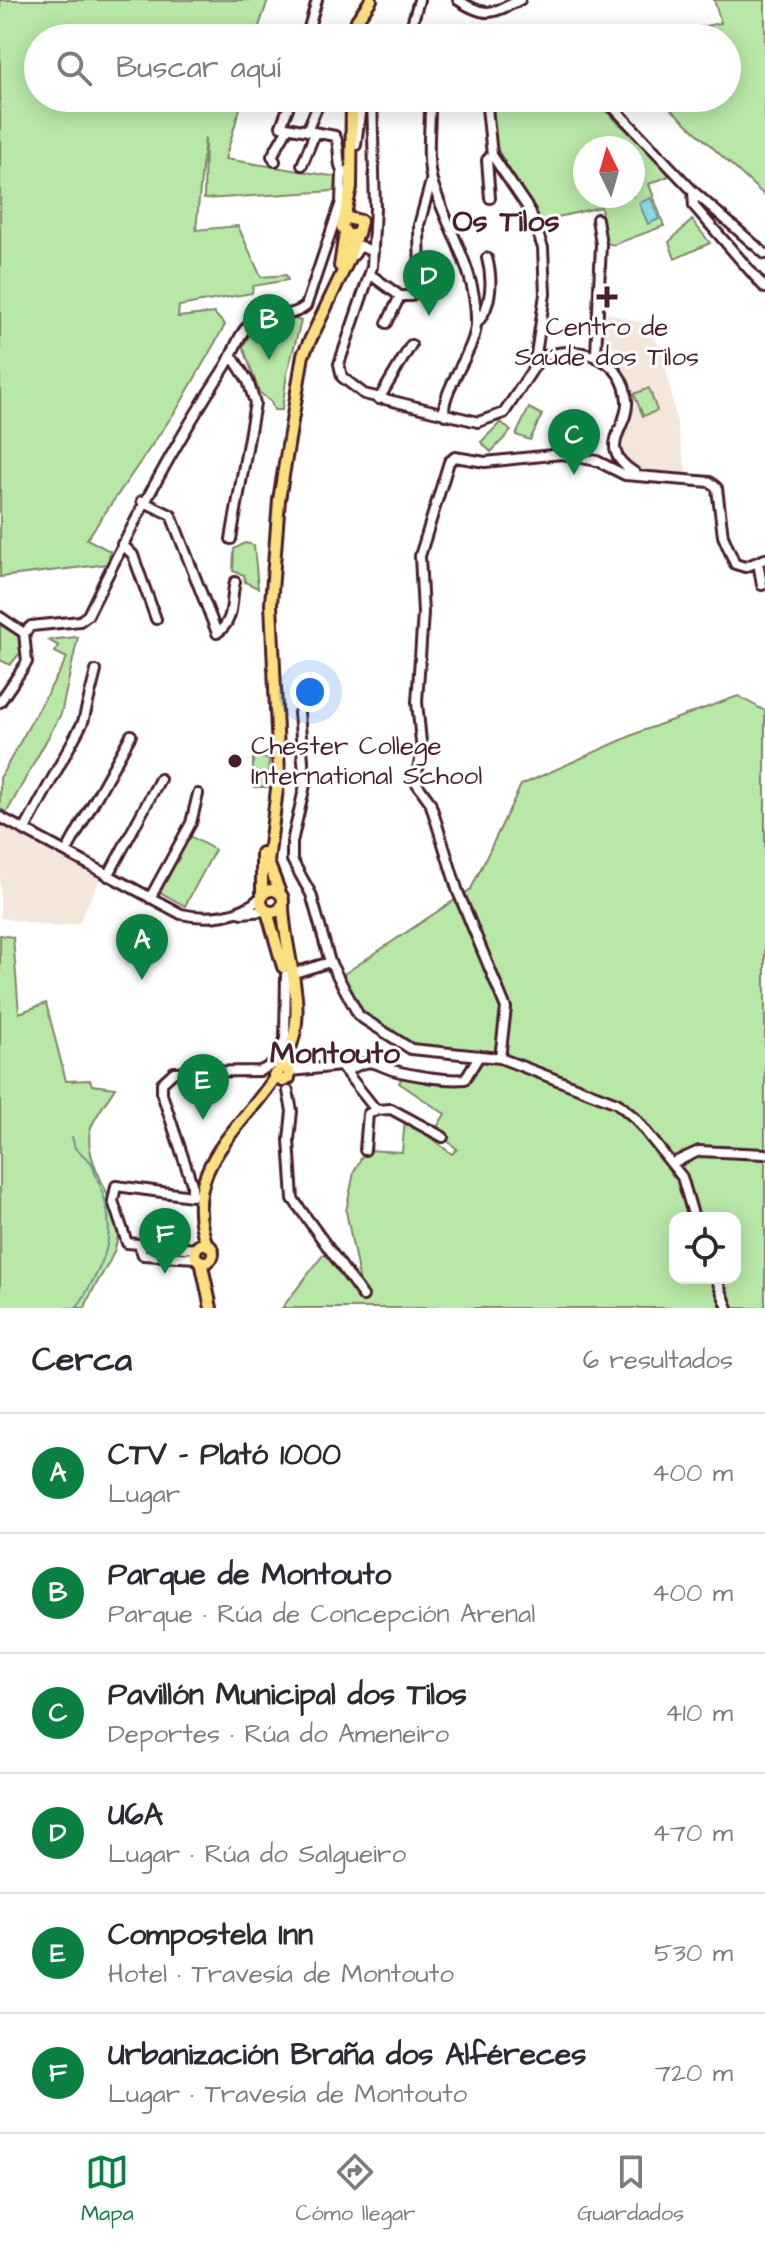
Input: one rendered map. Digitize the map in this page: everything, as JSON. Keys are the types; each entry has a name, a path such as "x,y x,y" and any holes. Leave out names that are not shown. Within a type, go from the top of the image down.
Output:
{"main road":[{"path":"359,24 362,11 374,0"},
{"path":"363,24 374,0"},
{"path":"329,297 352,225 347,173 355,112"},
{"path":"204,1253 201,1204 206,1174 224,1140 283,1075 291,1033 282,898 268,862 279,773 271,604 279,500 303,355 348,261 357,112"},
{"path":"275,797 263,834 262,896 288,974"},
{"path":"262,896 271,890 282,898"},
{"path":"267,911 277,911 282,898"},
{"path":"212,1308 195,1214 201,1172 221,1138 283,1075"}],"street":[{"path":"310,24 317,0"},
{"path":"412,24 419,0"},
{"path":"458,0 483,13 499,11 520,0"},
{"path":"24,633 31,626 80,621 88,615 142,501 181,433 232,356 246,327 258,318 297,313 313,294 347,173 340,143 335,136 281,126 286,112"},
{"path":"302,165 317,112"},
{"path":"372,112 374,214 371,275 339,370 356,390 379,399 478,422 494,419 512,404 535,362 540,336 545,294 541,236 530,211 493,160"},
{"path":"371,275 400,296 411,296 420,285 419,225 431,180 430,112"},
{"path":"488,112 493,160 490,198"},
{"path":"618,112 693,191 765,254"},
{"path":"275,161 272,156 288,128"},
{"path":"431,180 471,279 477,323 469,353 444,404 445,415"},
{"path":"693,191 694,206 765,288"},
{"path":"339,207 352,225 373,241"},
{"path":"328,235 374,214"},
{"path":"596,355 601,244 597,219"},
{"path":"332,224 373,225"},
{"path":"348,261 360,246 373,252"},
{"path":"477,323 487,311 490,280 487,258"},
{"path":"387,323 400,296"},
{"path":"540,336 557,353"},
{"path":"379,399 411,345"},
{"path":"535,362 557,353 596,355 613,367 626,395 617,452 625,466 645,478 714,484 723,536 733,561 740,567 762,561 762,585"},
{"path":"231,539 255,403 248,381 232,356"},
{"path":"500,1058 506,1008 458,892 430,802 415,781 422,752 417,681 423,613 420,556 426,527 449,462 455,457 485,462 562,454 597,461 625,475 636,474"},
{"path":"142,501 171,515 217,633 223,630 235,606 232,592 235,582"},
{"path":"122,544 133,555 156,619"},
{"path":"0,617 24,633"},
{"path":"0,702 27,662 24,633"},
{"path":"25,829 83,722 96,671"},
{"path":"299,713 305,785 292,842 292,860 311,894 330,962 350,1003 377,1030 411,1049 500,1058 617,1103 635,1118 673,1163 682,1177 692,1212"},
{"path":"66,852 131,735"},
{"path":"108,876 160,779"},
{"path":"150,898 191,823 198,794"},
{"path":"0,817 150,898 195,917 267,911"},
{"path":"233,913 262,896"},
{"path":"204,1253 127,1243 113,1201 116,1186 190,1201 192,1184 162,1094 165,1078 174,1072 238,1072 271,1067 281,1053 288,974 330,962"},
{"path":"347,1071 363,1062 376,1061 395,1072 465,1079 479,1056"},
{"path":"363,1296 293,1199 290,1174 292,1111 283,1075 341,1066 376,1110"},
{"path":"389,1083 395,1072"},
{"path":"365,1150 368,1114 376,1110 391,1109 443,1137"},
{"path":"673,1163 699,1151 765,1154"},
{"path":"718,1284 728,1308"}],"shaded area":[{"path":"607,313 643,323 663,351 687,476 644,474 629,463 620,444 635,405 623,374 613,358 602,352"},
{"path":"0,823 101,877 79,923 59,927 0,918"}],"green space":[{"path":"0,0 268,0 260,24 24,24 24,112 239,112 225,159 338,177 338,189 204,199 205,137 196,230 238,226 261,277 286,275 288,280 253,286 252,293 179,306 178,317 214,313 225,325 179,406 87,539 110,551 108,564 0,577"},
{"path":"714,0 765,0 765,196 674,112 741,112 741,24 716,24 721,23"},
{"path":"494,112 607,112 633,136 573,136 573,208 597,208 540,221 495,145"},
{"path":"645,148 669,176 649,184 664,226 613,245 605,242 601,208 645,208"},
{"path":"692,220 710,243 675,259 669,242"},
{"path":"293,318 301,321 287,373 282,410 274,410 271,402 259,392 243,346 257,323"},
{"path":"649,388 657,411 643,416 634,394"},
{"path":"529,408 542,415 530,440 516,435"},
{"path":"501,422 511,431 491,452 481,442"},
{"path":"245,543 254,545 258,588 245,582 244,575 233,571 234,549"},
{"path":"0,624 21,638 22,651 10,665 0,660"},
{"path":"78,637 61,714 7,812 0,809 0,778 67,658 55,652 59,646 48,640"},
{"path":"738,696 765,711 765,1308 282,1308 323,1255 335,1257 362,1293 346,1211 354,1172 365,1150 402,1152 405,1119 452,1154 457,1149 435,1130 445,1114 399,1083 403,1075 459,1082 471,1078 480,1059 433,1050 397,1038 367,1017 338,978 471,889 521,785 642,731"},
{"path":"253,758 269,758 268,787 253,787"},
{"path":"190,836 215,850 185,906 160,892"},
{"path":"0,935 13,937 19,1013 46,1003 66,1081 90,1080 92,1085 115,1088 97,1115 90,1131 89,1145 115,1214 117,1241 85,1308 0,1308"}],"water":[{"path":"651,198 659,219 648,224 641,208 645,208 645,200"}],"waterway":[{"path":"72,1137 75,1148 91,1162 100,1186"},
{"path":"77,1308 106,1251 109,1222 101,1189"}],"place":[{"name":"Centro de Saúde dos Tilos","path":"607,297"},
{"name":"U6A","path":"429,316"},
{"name":"Parque de Montouto","path":"269,360"},
{"name":"Pavillón Municipal dos Tilos","path":"574,475"},
{"name":"Chester College International School","path":"235,761"},
{"name":"CTV - Plató 1000","path":"142,980"},
{"name":"Compostela Inn","path":"203,1120"},
{"name":"Urbanización Braña dos Alféreces","path":"165,1274"}],"district":[{"name":"Os Tilos","path":"506,222"},
{"name":"Montouto","path":"335,1054"}]}
